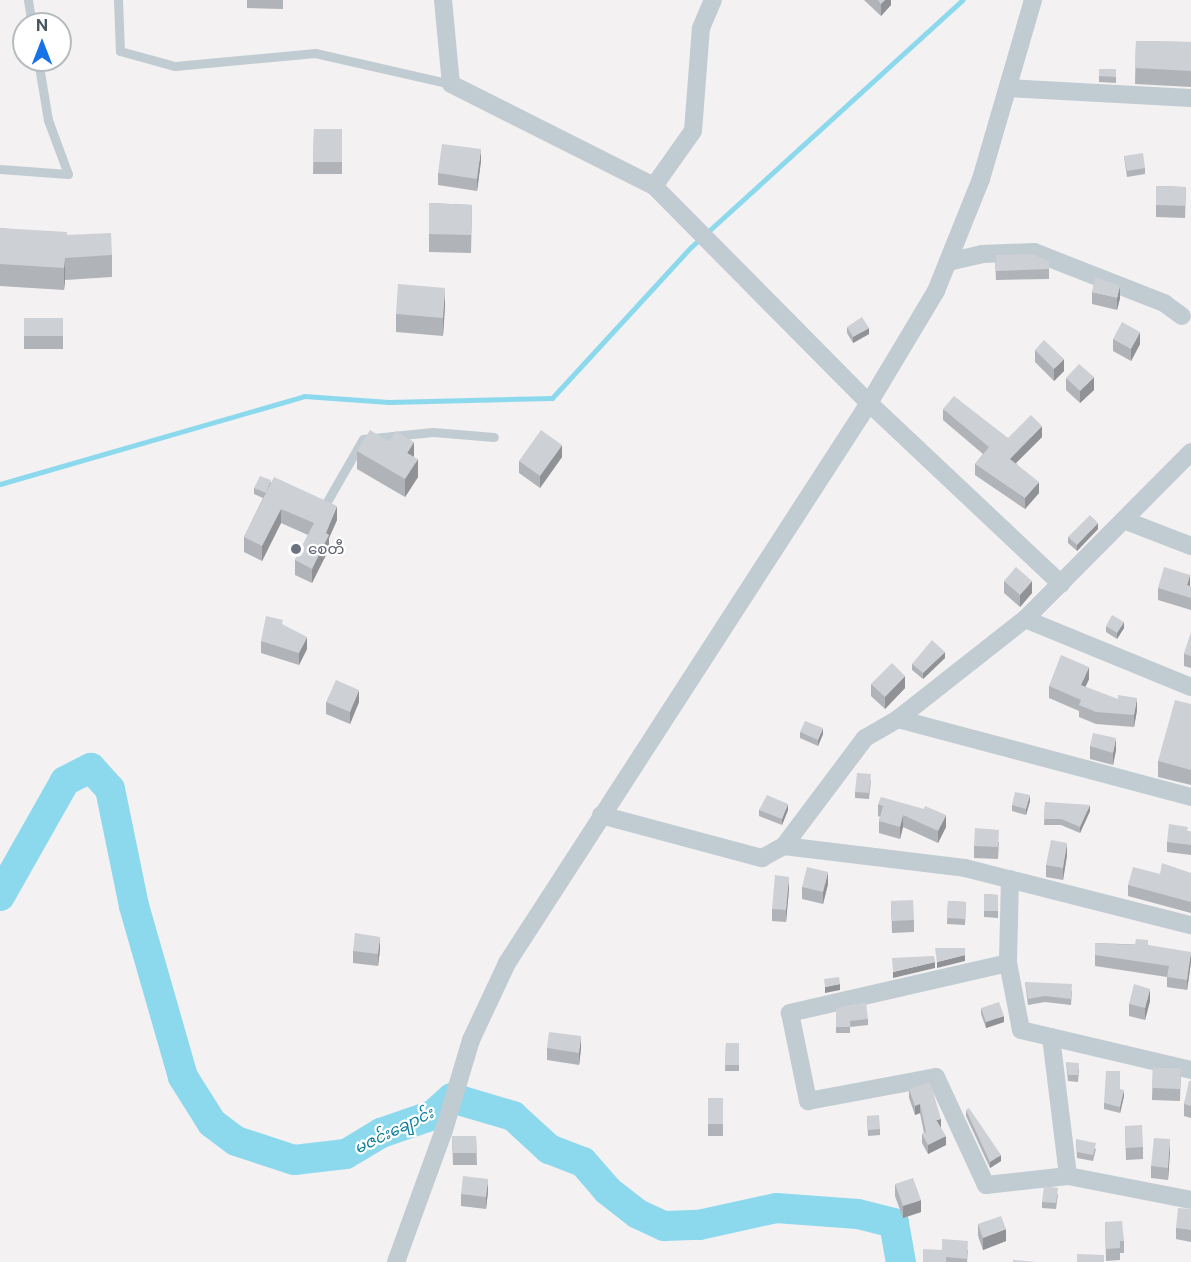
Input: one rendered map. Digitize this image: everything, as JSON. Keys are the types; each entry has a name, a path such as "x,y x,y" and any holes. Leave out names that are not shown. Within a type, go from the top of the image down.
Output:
{"street":[{"path":"442,0 451,84 654,186 869,403 1060,584"},
{"path":"654,186 693,131 701,28 713,0"},
{"path":"396,1262 444,1130 471,1040 507,963 869,403 936,291 981,178 1033,0"},
{"path":"1008,88 1191,98"},
{"path":"948,262 982,254 1034,252 1164,303 1182,316"},
{"path":"601,815 762,858 784,846 865,738 898,719 1024,619 1191,452"},
{"path":"1124,520 1191,546"},
{"path":"1024,619 1191,687"},
{"path":"898,719 1191,796"},
{"path":"784,846 966,868 1191,925"},
{"path":"1010,879 1008,963 1021,1030 1191,1070"},
{"path":"1008,963 790,1013 808,1101 936,1077 987,1185 1068,1176 1191,1200"},
{"path":"1051,1037 1068,1176"}],"lane":[{"path":"118,0 120,51 175,66 315,52 451,84"},
{"path":"0,169 68,174 48,120 40,72"},
{"path":"325,505 363,439 433,432 494,437"}],"building":[{"path":"1136,41 1191,42 1191,71 1135,68"},
{"path":"1099,69 1116,69 1116,77 1099,76"},
{"path":"314,129 342,129 342,162 313,162"},
{"path":"442,144 481,149 477,179 438,173"},
{"path":"1143,153 1145,168 1127,171 1124,156"},
{"path":"1156,186 1186,187 1185,206 1156,205"},
{"path":"429,203 472,205 471,235 429,234"},
{"path":"0,228 67,232 67,235 111,233 112,255 65,258 64,268 0,264"},
{"path":"1032,254 1049,261 1049,269 996,271 995,255"},
{"path":"1095,277 1120,286 1117,298 1092,292"},
{"path":"398,284 445,288 443,318 396,314"},
{"path":"862,317 869,328 853,337 847,327"},
{"path":"24,318 63,318 63,336 24,336"},
{"path":"1122,322 1140,332 1131,349 1113,339"},
{"path":"1044,340 1064,359 1054,369 1035,350"},
{"path":"1079,364 1094,377 1080,391 1066,378"},
{"path":"954,396 1008,438 1031,415 1042,426 1010,459 1039,482 1025,498 975,464 989,447 943,409"},
{"path":"370,430 389,442 396,431 414,442 407,453 418,459 405,479 357,451"},
{"path":"541,430 562,445 540,476 519,461"},
{"path":"260,476 271,480 266,493 254,488"},
{"path":"274,477 337,506 326,533 329,535 312,569 295,560 314,523 281,509 262,546 244,537"},
{"path":"1090,515 1098,523 1077,545 1068,537"},
{"path":"1016,567 1032,581 1020,595 1004,581"},
{"path":"1164,567 1190,575 1187,585 1191,586 1191,598 1158,588"},
{"path":"1112,615 1124,622 1117,633 1106,626"},
{"path":"266,616 283,620 282,624 307,637 299,653 261,641"},
{"path":"1191,633 1191,656 1184,654"},
{"path":"932,640 945,652 923,673 912,664"},
{"path":"1061,655 1089,667 1081,685 1118,699 1118,695 1137,698 1134,715 1096,712 1079,705 1081,700 1049,686"},
{"path":"892,663 905,676 885,697 871,684"},
{"path":"336,680 359,690 350,712 326,702"},
{"path":"1175,700 1191,704 1191,770 1158,761"},
{"path":"805,721 823,728 818,740 800,732"},
{"path":"1093,733 1116,738 1113,753 1090,746"},
{"path":"857,773 871,774 869,793 855,792"},
{"path":"1015,792 1030,795 1026,809 1012,805"},
{"path":"767,795 788,804 782,819 759,810"},
{"path":"881,797 924,809 925,806 946,815 938,831 903,815 900,827 879,821 883,806 878,804"},
{"path":"1045,802 1090,805 1080,827 1061,819 1044,819"},
{"path":"1169,824 1188,827 1187,831 1191,832 1191,845 1167,842"},
{"path":"975,828 999,830 998,847 974,846"},
{"path":"1051,840 1067,843 1063,868 1046,865"},
{"path":"1162,863 1191,873 1191,902 1128,885 1133,867 1160,874"},
{"path":"807,867 828,872 823,892 802,887"},
{"path":"775,875 789,877 786,910 772,909"},
{"path":"984,894 998,895 998,911 984,911"},
{"path":"913,900 914,920 892,921 891,901"},
{"path":"948,901 966,902 965,919 947,918"},
{"path":"355,933 380,937 378,954 353,951"},
{"path":"1136,939 1148,940 1148,945 1191,952 1187,980 1167,977 1169,966 1095,955 1095,943 1135,945"},
{"path":"935,948 965,948 965,955 937,962"},
{"path":"934,956 935,962 893,972 892,958"},
{"path":"839,977 840,984 825,987 824,979"},
{"path":"1025,982 1072,984 1071,999 1045,996 1028,999"},
{"path":"1134,984 1150,989 1145,1008 1129,1004"},
{"path":"866,1002 868,1019 850,1021 850,1027 836,1027 836,1008"},
{"path":"999,1002 1004,1016 986,1022 981,1008"},
{"path":"549,1032 581,1036 579,1053 547,1048"},
{"path":"726,1043 739,1043 739,1065 725,1065"},
{"path":"1066,1062 1079,1063 1078,1075 1068,1075"},
{"path":"1153,1067 1181,1068 1180,1089 1152,1088"},
{"path":"1106,1071 1120,1071 1120,1089 1124,1090 1120,1107 1104,1103"},
{"path":"1189,1081 1191,1081 1191,1106 1184,1104"},
{"path":"930,1082 941,1119 936,1120 946,1136 928,1145 922,1134 926,1132 920,1104 915,1106 909,1089"},
{"path":"708,1098 723,1098 723,1124 708,1124"},
{"path":"969,1108 1001,1155 990,1162 966,1110"},
{"path":"879,1115 880,1129 868,1130 867,1116"},
{"path":"1142,1125 1143,1147 1126,1148 1125,1126"},
{"path":"452,1136 476,1136 477,1153 453,1153"},
{"path":"1154,1138 1170,1139 1168,1168 1151,1166"},
{"path":"1076,1139 1096,1143 1093,1155 1077,1152"},
{"path":"463,1176 488,1179 486,1197 461,1194"},
{"path":"913,1178 921,1200 903,1206 895,1184"},
{"path":"1044,1186 1058,1188 1056,1203 1042,1202"},
{"path":"1178,1208 1191,1209 1191,1230 1176,1228"},
{"path":"1001,1216 1006,1229 983,1238 978,1224"},
{"path":"1122,1221 1124,1241 1120,1241 1120,1248 1106,1249 1105,1222"},
{"path":"942,1239 968,1241 967,1259 946,1257 946,1262 923,1262 923,1249 942,1250"},
{"path":"1077,1254 1104,1255 1104,1262 1077,1262"},
{"path":"1013,1260 1037,1262 1013,1262"}],"waterway":[{"path":"0,484 304,396 389,402 552,398 691,247 962,0"},
{"name":"မဇင်းချောင်း","path":"0,896 65,781 91,768 110,789 134,906 183,1077 212,1123 236,1141 294,1160 346,1154 381,1133 433,1115 452,1098 513,1116 549,1149 583,1162 607,1190 638,1214 664,1226 699,1225 776,1208 858,1214 894,1223 901,1262"}],"place":[{"name":"စေတီ","path":"296,549"}]}
